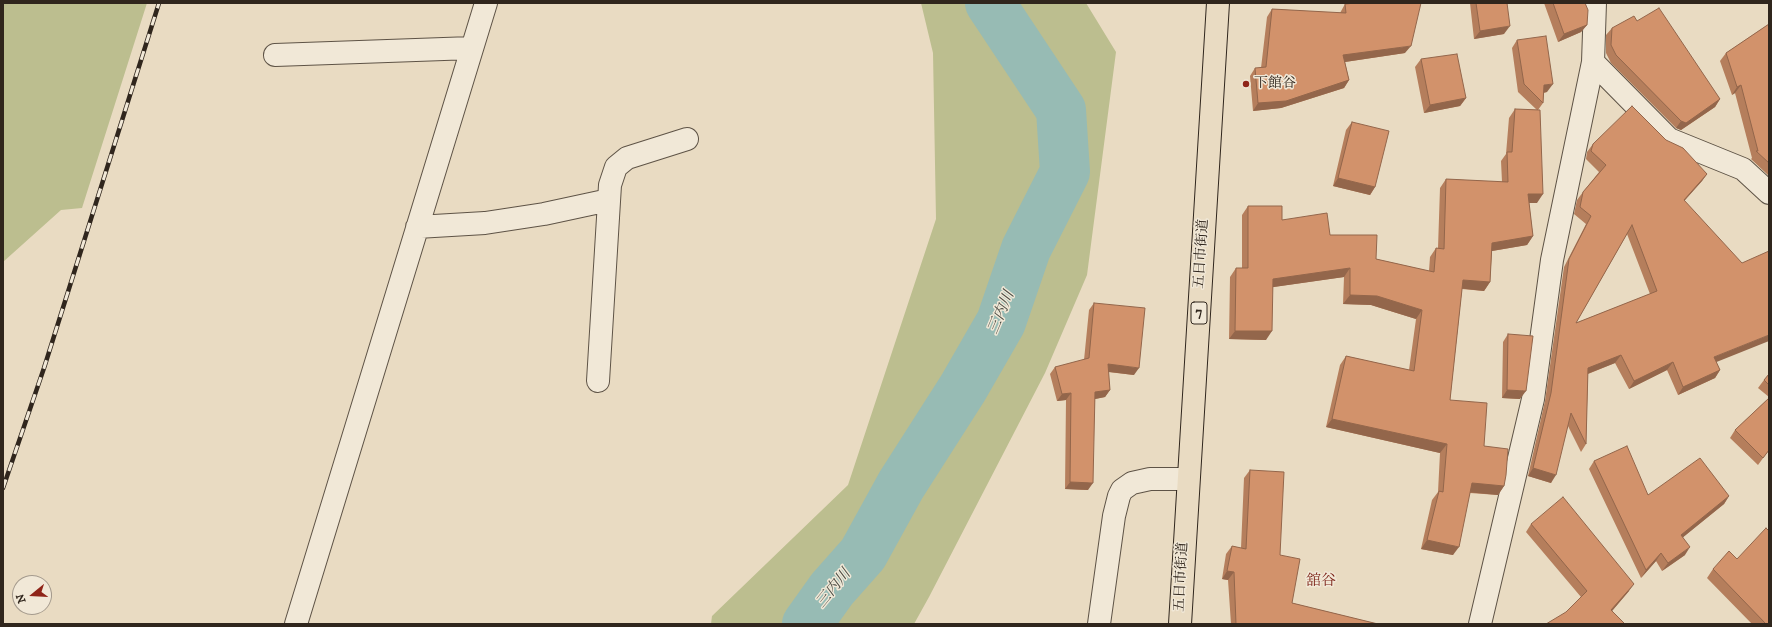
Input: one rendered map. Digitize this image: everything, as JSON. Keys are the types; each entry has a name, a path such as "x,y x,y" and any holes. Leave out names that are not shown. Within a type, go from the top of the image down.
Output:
{"main road":[{"name":"五日市街道","path":"1180,624 1218,3"}],"street":[{"path":"296,624 486,3"},
{"path":"1480,624 1533,399 1552,260 1594,62 1595,3"},
{"path":"275,55 472,48"},
{"path":"1594,62 1669,139 1743,169 1769,193"},
{"path":"598,381 610,185 616,167 627,158 687,139"},
{"path":"417,227 485,223 544,214 609,200"},
{"path":"1099,624 1105,591 1114,516 1122,490 1132,483 1150,479 1188,479"}],"green space":[{"path":"3,3 147,3 82,208 61,210 3,262"},
{"path":"921,3 1086,3 1116,52 1087,275 1045,373 914,624 711,624 712,616 848,485 936,219 933,53"}],"building":[{"path":"1421,3 1411,46 1343,55 1349,80 1286,101 1258,103 1255,68 1266,67 1272,9 1346,13 1345,4"},
{"path":"1476,3 1507,3 1510,26 1480,31"},
{"path":"1553,3 1585,3 1588,10 1587,25 1564,34"},
{"path":"1659,8 1720,99 1686,123 1681,121 1616,55 1611,45 1612,28 1634,16 1637,21"},
{"path":"1769,24 1769,163 1756,151 1758,151 1741,85 1737,87 1726,53"},
{"path":"1546,36 1553,84 1544,85 1543,103 1524,84 1517,40"},
{"path":"1457,54 1466,98 1430,105 1421,59"},
{"path":"1632,106 1666,140 1683,148 1707,174 1684,200 1742,263 1769,251 1769,335 1714,357 1720,370 1683,387 1673,362 1634,381 1621,355 1588,368 1586,444 1571,413 1556,475 1533,468 1551,393 1569,259 1591,216 1580,207 1583,192 1606,165 1591,151 1593,144","holes":["1632,225 1657,291 1576,323"]},
{"path":"1515,109 1540,110 1543,194 1528,194 1533,236 1492,243 1490,282 1463,280 1450,400 1487,403 1484,446 1508,449 1504,486 1472,483 1459,547 1427,540 1439,491 1443,492 1447,444 1332,419 1346,356 1414,371 1422,310 1377,296 1350,295 1350,268 1273,279 1272,331 1235,331 1236,268 1248,268 1248,206 1282,206 1282,220 1327,213 1330,235 1377,235 1376,259 1434,272 1436,248 1444,249 1446,179 1508,182 1507,152 1512,152"},
{"path":"1352,122 1389,131 1375,187 1338,178"},
{"path":"1094,303 1145,308 1139,368 1108,364 1110,390 1095,392 1093,483 1070,482 1071,393 1062,394 1055,367 1089,358"},
{"path":"1508,334 1533,336 1526,391 1507,390"},
{"path":"1769,374 1769,385 1764,380"},
{"path":"1769,398 1769,450 1763,458 1735,430"},
{"path":"1627,446 1648,495 1700,458 1729,496 1681,535 1690,547 1668,563 1661,553 1646,570 1594,461"},
{"path":"1250,470 1284,472 1280,555 1300,559 1292,603 1378,624 1236,624 1234,572 1227,571 1232,546 1246,549"},
{"path":"1563,497 1634,584 1611,610 1625,624 1546,624 1566,612 1587,591 1531,524"},
{"path":"1766,528 1769,531 1769,624 1766,624 1713,569 1729,551 1737,559"}],"waterway":[{"name":"三内川","path":"807,624 832,589 863,554 901,485 963,388 1001,322 1026,249 1065,172 1061,110 990,3"}],"railway":[{"path":"3,488 44,368 159,3"}],"place":[{"name":"下館谷","path":"1246,84"}],"district":[{"name":"舘谷","path":"1321,582"}]}
